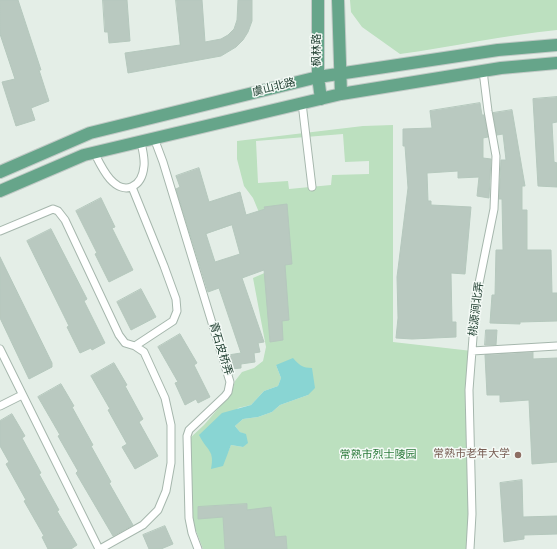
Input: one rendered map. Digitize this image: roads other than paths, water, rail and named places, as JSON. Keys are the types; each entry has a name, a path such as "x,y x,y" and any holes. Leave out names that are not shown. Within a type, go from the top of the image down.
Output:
{"main road":[{"name":"枫林路","path":"318,0 318,77 321,99"},
{"name":"枫林路","path":"338,0 341,94"},
{"name":"虞山北路","path":"0,172 90,133 318,77 498,50 557,45"},
{"name":"虞山北路","path":"0,191 94,152 341,94 483,71 557,63"}],"lane":[{"name":"桃源涧北弄","path":"470,549 472,514 469,390 476,298 494,209 496,156 483,71"},
{"path":"302,104 312,187"},
{"name":"青石皮桥弄","path":"154,138 163,162 230,382 228,392 225,396 189,430 186,436 189,518 192,533 198,549"},
{"path":"94,152 103,170 111,180 120,186 132,187 137,185 142,176 144,165 142,141"},
{"path":"132,187 176,298 177,311 173,321 135,346"},
{"path":"0,231 53,209 58,212 65,220 119,335 125,343 135,346 144,352 165,398 170,418 171,462 166,491 158,510 143,525 100,549 0,349"},
{"path":"472,351 557,346"},
{"path":"0,406 22,395"}],"water":[{"path":"293,358 301,366 312,368 315,388 308,395 280,405 272,412 258,417 243,419 235,426 240,432 246,434 248,443 243,447 231,445 223,466 211,469 212,458 210,451 199,435 222,413 251,405 264,391 278,386 281,378 276,365"}],"place":[{"name":"常熟市老年大学","path":"518,455"}],"park label":[{"name":"常熟市烈士陵园","path":"378,456"}]}
